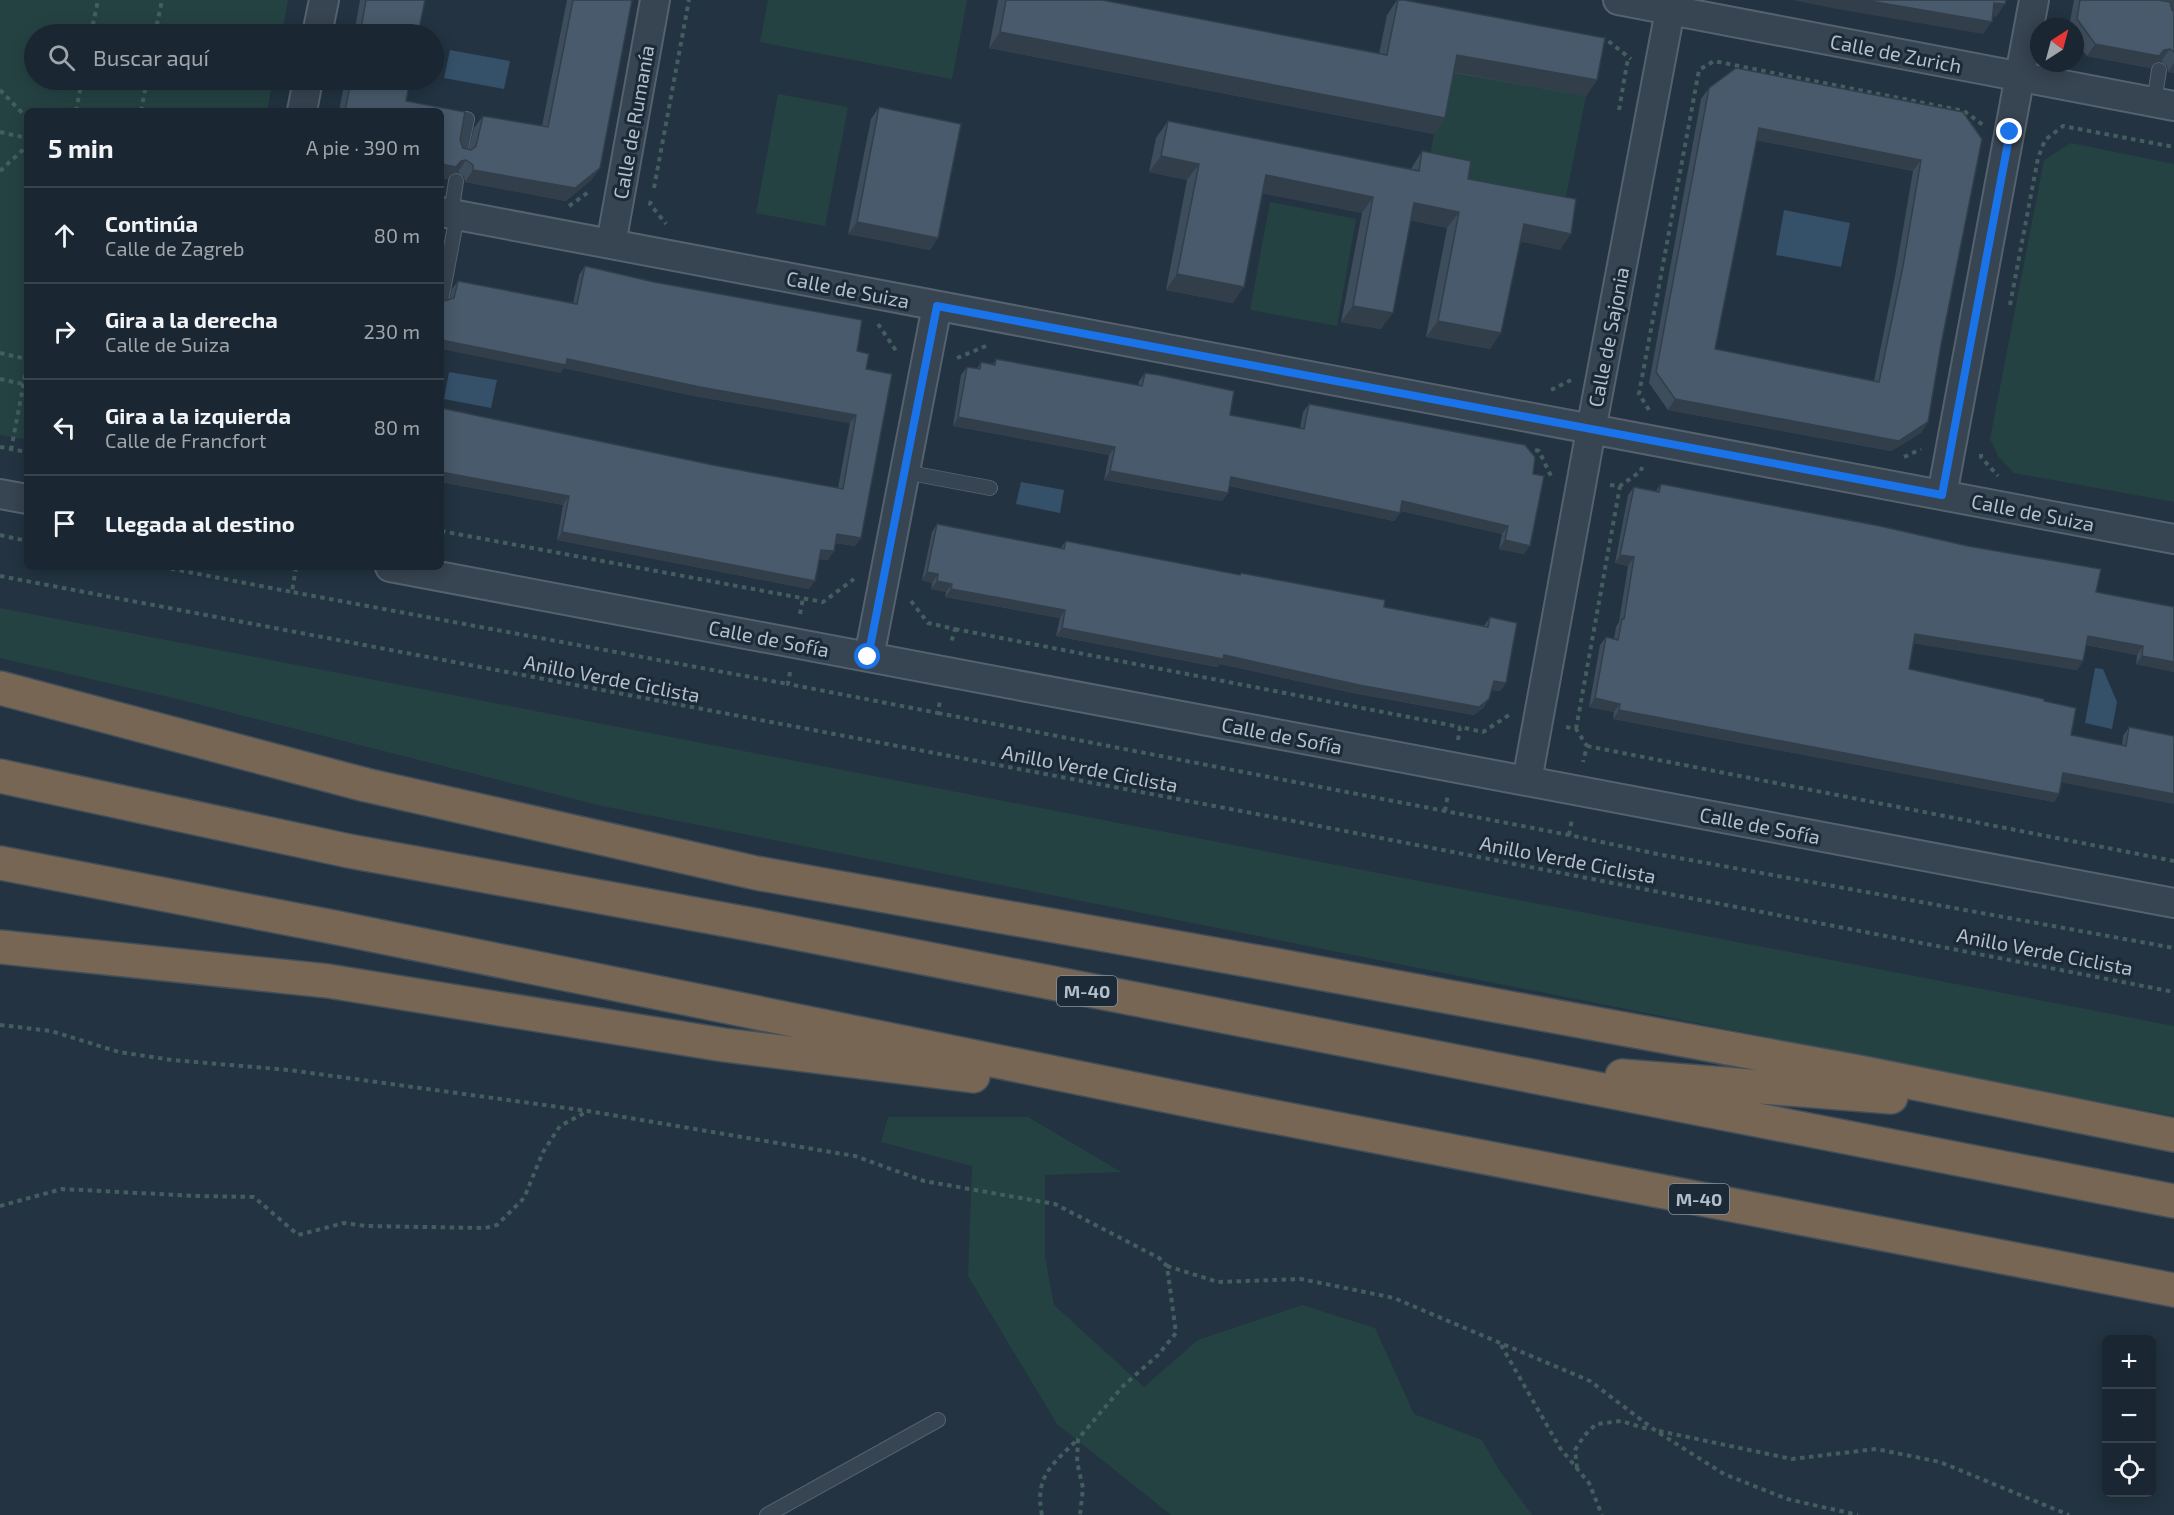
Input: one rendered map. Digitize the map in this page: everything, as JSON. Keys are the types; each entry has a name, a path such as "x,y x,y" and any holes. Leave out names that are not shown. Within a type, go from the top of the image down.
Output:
{"highway":[{"path":"0,688 366,785 756,873 1852,1071 2174,1135"},
{"name":"M-40","path":"0,776 350,850 737,922 2174,1201"},
{"name":"M-40","path":"0,863 350,930 1223,1107 2174,1290"},
{"path":"0,947 328,981 724,1045 1223,1107"},
{"path":"1464,1064 2042,1108"}],"street":[{"path":"319,24 324,0"},
{"name":"Calle de Rumanía","path":"611,244 655,0"},
{"name":"Calle de Zurich","path":"1618,0 1671,5 2164,105"},
{"path":"1942,495 2034,0"},
{"name":"Calle de Sajonia","path":"1527,781 1671,5"},
{"path":"303,108 306,90"},
{"name":"Calle de Suiza","path":"449,214 2174,539"},
{"path":"868,657 937,306"},
{"path":"0,494 24,498"},
{"name":"Calle de Sofía","path":"406,570 2174,903"}],"lane":[{"path":"2170,16 2173,0"},
{"path":"2159,70 2164,105"},
{"path":"460,153 467,119"},
{"path":"444,268 449,214 456,180"},
{"path":"905,472 990,488"},
{"path":"767,1515 938,1420"}],"path":[{"path":"93,24 98,0"},
{"path":"157,24 162,0"},
{"path":"667,226 650,204 689,0"},
{"path":"1596,38 1607,40 1628,58 1699,70 1714,62 1964,111 1985,127"},
{"path":"1660,412 1648,410 1639,394 1699,70"},
{"path":"0,90 24,115"},
{"path":"77,108 80,90"},
{"path":"142,108 145,90"},
{"path":"2009,308 2038,158 2045,140 2063,126 2174,147"},
{"path":"0,132 24,137"},
{"path":"0,171 24,149"},
{"path":"623,174 655,182"},
{"path":"568,208 591,190"},
{"path":"868,322 879,325 899,355"},
{"path":"955,366 957,358 990,344"},
{"path":"0,353 24,358"},
{"path":"0,379 24,384"},
{"path":"1540,389 1552,390 1569,380 1639,394"},
{"path":"11,450 24,389"},
{"path":"1981,457 1983,446"},
{"path":"0,447 24,452"},
{"path":"1528,448 1539,451 1551,474 1549,485"},
{"path":"1893,455 1904,458 1923,448 1981,457 2000,477"},
{"path":"1576,729 1620,486"},
{"path":"444,532 823,602 859,575"},
{"path":"0,535 24,539"},
{"path":"178,570 788,684"},
{"path":"292,592 296,570"},
{"name":"Anillo Verde Ciclista","path":"0,576 1341,830 2174,992"},
{"path":"955,629 1460,727"},
{"path":"938,713 1657,854 2173,948 2174,943"},
{"path":"1587,746 2174,861"},
{"path":"0,1025 51,1030 119,1052 289,1070 588,1111 855,1156 924,1181 1055,1204 1159,1258 1167,1266 1218,1282 1301,1279 1394,1298 1590,1381 1656,1431 1724,1474 1787,1500 1858,1515"},
{"path":"0,1206 62,1189 254,1197 298,1234 344,1223 366,1227 485,1228 497,1225 524,1198 543,1152 560,1126 588,1111"},
{"path":"1042,1515 1040,1491 1048,1469 1078,1439 1123,1386 1158,1354 1176,1333 1167,1266"},
{"path":"1500,1344 1555,1438 1589,1483 1602,1515"},
{"path":"1577,1468 1575,1450 1596,1424 1621,1421 1656,1431 1792,1459 1876,1449 1929,1460 1984,1479 2069,1515"},
{"path":"1078,1439 1077,1462 1083,1488 1080,1515"}],"green space":[{"path":"0,0 288,0 284,24 24,24 24,90 271,90 268,108 24,108 24,439 0,435"},
{"path":"768,0 967,0 952,79 760,42"},
{"path":"1446,71 1586,96 1566,197 1427,171"},
{"path":"778,94 848,107 825,226 756,213"},
{"path":"2071,143 2174,164 2174,502 2014,473 1998,456 1990,439 2044,160"},
{"path":"1270,202 1356,219 1337,326 1250,310"},
{"path":"0,608 2174,1026 2174,1116 602,806 177,699 0,658"},
{"path":"888,1117 1028,1117 1121,1172 1045,1175 1045,1257 1054,1305 1144,1387 1198,1340 1302,1305 1375,1328 1414,1414 1482,1440 1499,1470 1532,1515 1171,1515 1057,1424 968,1276 972,1166 881,1142"}],"water":[{"path":"450,50 510,61 504,89 444,78"},
{"path":"1784,210 1850,223 1841,267 1776,255"},
{"path":"449,372 497,380 491,408 444,399"},
{"path":"1021,482 1064,490 1060,513 1016,504"},
{"path":"2095,668 2103,669 2117,702 2112,729 2085,723"}],"building":[{"path":"366,0 425,0 420,24 362,24"},
{"path":"573,0 632,0 600,168 575,188 473,170 473,165 466,160 461,161 456,167 444,165 444,108 465,112 460,140 463,148 471,150 476,146 483,116 548,127"},
{"path":"1006,0 1102,0 1387,55 1398,0 1605,38 1597,80 1457,55 1445,118 1000,32"},
{"path":"1864,0 2006,0 2005,4 1994,3 1992,22"},
{"path":"2080,0 2170,2 2174,11 2174,52 2170,49 2164,50 2159,56 2095,44 2084,29 2084,18 2077,18"},
{"path":"1736,68 1963,112 1982,139 1928,422 1899,441 1675,399 1656,372 1709,88","holes":["1759,128 1921,160 1903,266 1879,382 1715,349"]},
{"path":"349,90 408,90 406,101 444,108 346,108"},
{"path":"879,107 961,124 938,238 857,222"},
{"path":"1168,121 1419,171 1422,151 1471,161 1468,179 1576,199 1571,234 1524,224 1501,333 1438,321 1459,212 1414,203 1393,313 1353,306 1373,197 1266,175 1244,287 1177,274 1199,164 1161,156"},
{"path":"585,266 654,282 862,320 857,351 869,354 866,369 892,374 861,538 837,534 834,551 821,550 815,581 562,532 569,496 444,473 444,409 713,465 843,489 856,415 700,387 567,359 566,365 444,341 444,300 454,298 458,281 577,304"},
{"path":"996,359 1142,386 1145,373 1234,391 1230,415 1304,429 1309,404 1525,445 1535,457 1533,474 1544,476 1530,546 1505,540 1508,526 1402,501 1400,513 1231,477 1228,493 1110,471 1115,447 958,417 967,367 980,369 981,362 995,365"},
{"path":"1661,484 1880,526 1968,546 2101,569 2096,592 2174,607 2174,662 2142,656 2143,646 2088,636 2083,661 1915,634 1909,669 2076,708 2071,735 2126,746 2129,727 2174,736 2174,794 2063,773 2059,794 1619,710 1620,704 1595,698 1606,637 1618,640 1622,619 1624,619 1634,557 1620,555 1634,487 1659,492"},
{"path":"937,524 1064,549 1066,541 1240,575 1241,573 1284,581 1385,600 1384,607 1488,627 1490,617 1517,623 1506,683 1494,681 1489,699 1479,707 1359,685 1224,655 1223,659 1062,628 1065,610 951,589 952,584 937,581 938,574 927,572"}],"route":[{"path":"868,657 937,306 1942,495 2010,132"}]}
